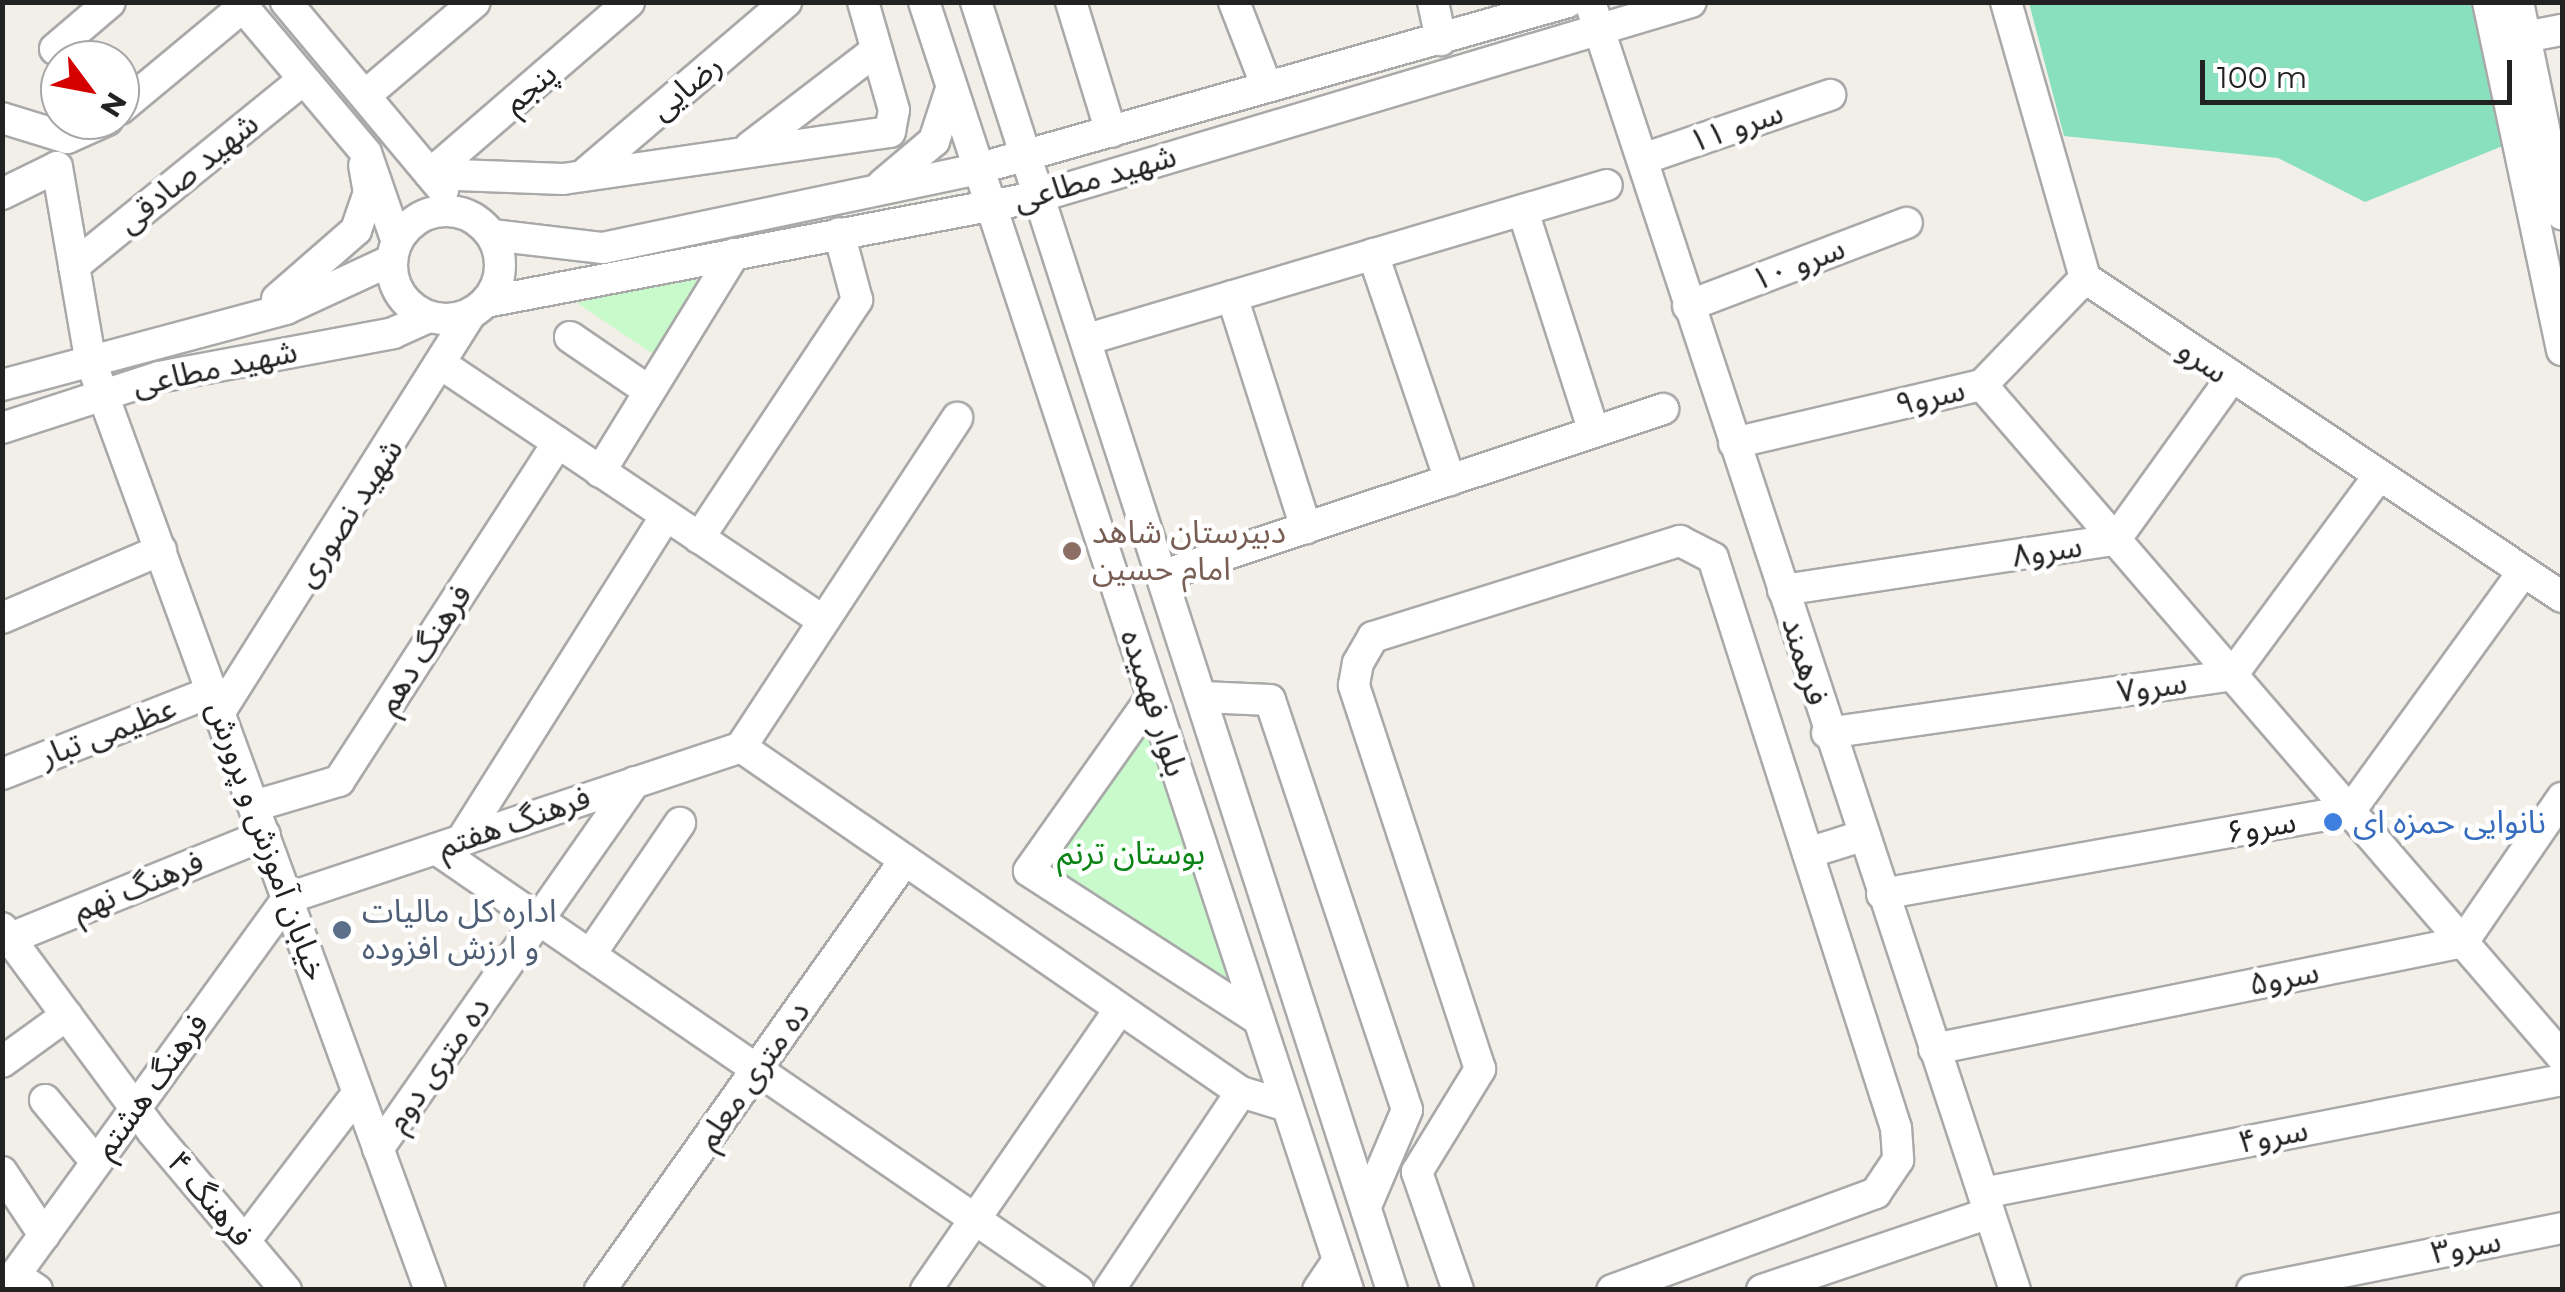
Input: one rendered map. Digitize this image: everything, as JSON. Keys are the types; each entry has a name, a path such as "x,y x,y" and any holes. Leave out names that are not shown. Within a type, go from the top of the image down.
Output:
{"street":[{"path":"65,40 110,2"},
{"path":"368,93 474,2"},
{"name":"پنجم","path":"430,174 629,2"},
{"name":"رضایی","path":"587,172 786,2"},
{"path":"430,174 534,180 748,148 890,132 894,110 863,2"},
{"name":"بلوار فهمیده","path":"924,2 1348,1290"},
{"name":"بلوار فهمیده","path":"976,2 1167,574 1202,697 1392,1290"},
{"path":"1071,2 1111,132"},
{"path":"1234,2 1267,87"},
{"path":"1433,2 1440,40"},
{"name":"شهید مطاعی","path":"492,235 603,248 977,170 1568,2"},
{"name":"شهید مطاعی","path":"479,308 839,233 1040,196 1595,17 1690,2"},
{"path":"2006,2 2084,278"},
{"path":"2488,2 2562,350"},
{"path":"2518,2 2562,214"},
{"path":"140,92 241,5 352,134 383,188 401,295 430,317 479,308 501,262 492,235 460,212 298,7"},
{"name":"فرهمند","path":"1595,17 1827,733 2016,1290"},
{"path":"2525,38 2562,30"},
{"path":"748,148 875,51"},
{"path":"874,190 939,133 953,96 948,76"},
{"name":"شهید صادقی","path":"74,266 303,80"},
{"name":"۱۱ سرو","path":"1643,159 1830,95"},
{"path":"2,118 40,130"},
{"path":"236,322 307,279 356,230 369,193 352,134"},
{"path":"2,194 57,167 66,140"},
{"name":"خیابان آموزش و پرورش","path":"57,167 90,359 218,700 424,1285"},
{"path":"1088,339 1607,185"},
{"path":"1523,211 1594,432"},
{"path":"395,251 423,216 460,212"},
{"name":"سرو ۱۰","path":"1688,306 1908,222"},
{"path":"699,538 858,300 839,233"},
{"name":"شهید مطاعی","path":"2,385 236,322 395,251"},
{"path":"600,472 734,254"},
{"path":"1373,254 1450,480"},
{"name":"سرو","path":"2084,278 2230,380 2562,597"},
{"name":"سرو۹","path":"1734,443 1982,385 2084,278"},
{"path":"1232,296 1306,528"},
{"name":"شهید نصوری","path":"218,700 444,366 479,308"},
{"name":"شهید مطاعی","path":"2,428 102,392 392,334 430,317"},
{"path":"570,336 649,391"},
{"path":"444,366 820,619"},
{"name":"سرو۸","path":"1783,590 2116,540 2230,380"},
{"path":"1982,385 2562,1057"},
{"path":"1167,574 1663,409"},
{"path":"956,418 820,619 741,746 1241,1092 1288,1106"},
{"name":"فرهنگ دهم","path":"254,806 338,782 558,443"},
{"name":"سرو۷","path":"1827,733 2232,675 2378,476"},
{"path":"666,516 448,845 539,919 1078,1290"},
{"path":"1458,1290 1417,1172 1480,1069 1354,685 1373,637 1680,541 1713,558 1808,853 1898,1160 1876,1193 1612,1290"},
{"path":"2,618 162,550"},
{"path":"2350,811 2523,572"},
{"path":"1152,697 1029,871 1259,1020"},
{"path":"1202,697 1270,700 1407,1110 1366,1206"},
{"name":"عظیمی تبار","path":"2,774 218,700"},
{"name":"فرهنگ هفتم","path":"288,898 741,746"},
{"name":"ده متری دوم","path":"378,1149 634,782"},
{"path":"2463,942 2562,798"},
{"name":"سرو۶","path":"1882,894 2350,811"},
{"path":"590,955 680,822"},
{"name":"فرهنگ نهم","path":"7,933 265,835"},
{"path":"1808,853 1862,836"},
{"name":"ده متری معلم","path":"600,1290 905,860"},
{"name":"فرهنگ هشتم","path":"26,1282 44,1235 288,898"},
{"name":"فرهنگ ۴","path":"7,933 135,1108 286,1290"},
{"name":"سرو۵","path":"1934,1050 2463,942"},
{"path":"926,1290 1120,1009"},
{"path":"2,1062 67,1015"},
{"name":"سرو۴","path":"1762,1290 1986,1203 2562,1080"},
{"path":"1109,1290 1241,1092"},
{"path":"245,1241 357,1094"},
{"path":"45,1100 96,1162"},
{"path":"2,1172 44,1235"},
{"name":"سرو۳","path":"2252,1290 2562,1228"},
{"path":"1318,1290 1338,1260"}],"green space":[{"path":"2029,3 2473,3 2505,145 2365,202 2278,158 2064,136"},
{"path":"712,267 656,356 577,303"},
{"name":"بوستان ترنم","path":"1149,718 1242,996 1046,868"}],"place":[{"name":"دبیرستان شاهد امام حسین","path":"1072,551"},
{"name":"نانوایی حمزه ای","path":"2333,822"},
{"name":"اداره کل مالیات و ارزش افزوده","path":"342,930"}]}
